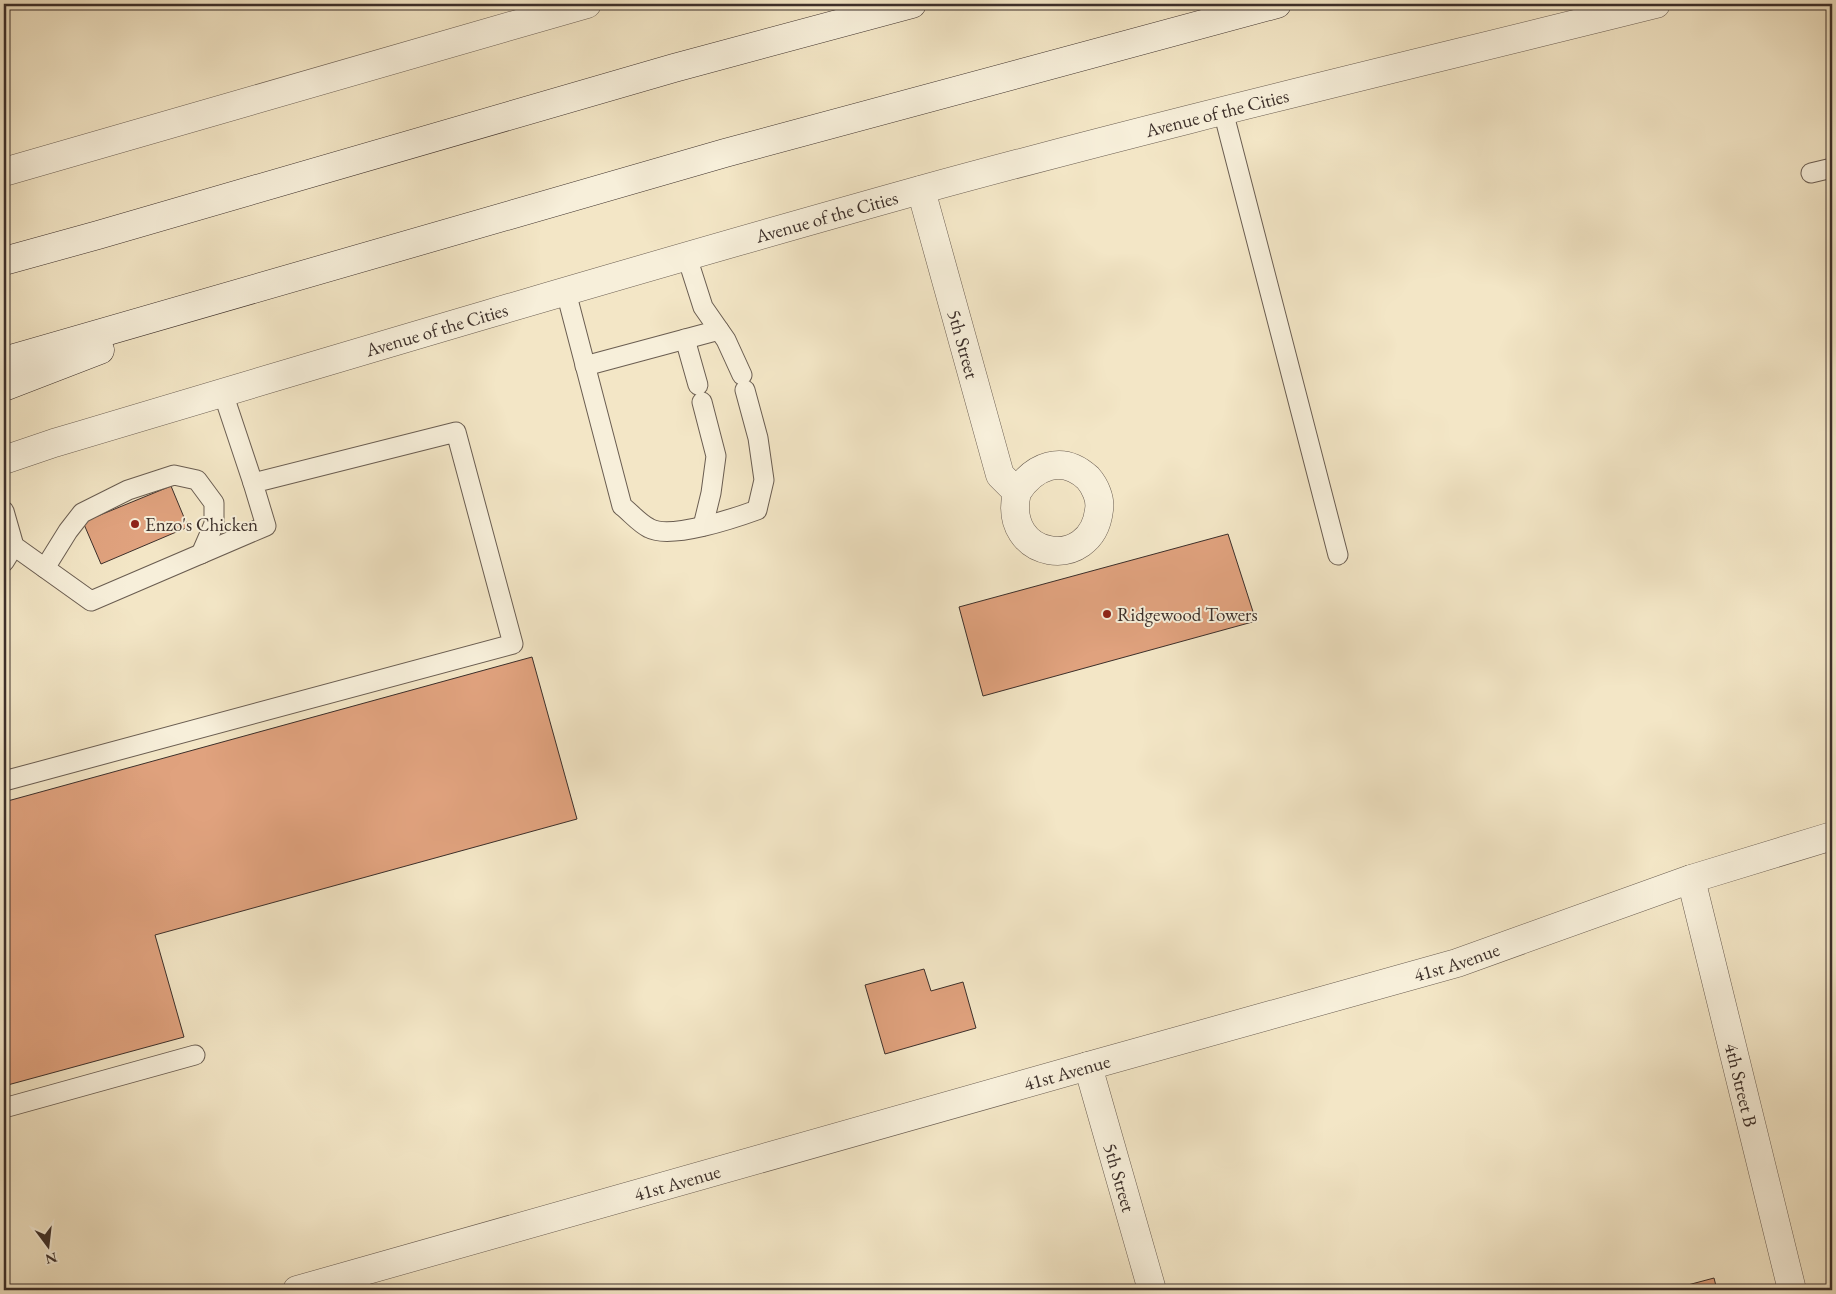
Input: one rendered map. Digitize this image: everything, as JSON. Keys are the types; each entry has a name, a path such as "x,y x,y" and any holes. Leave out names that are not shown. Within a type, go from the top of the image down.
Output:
{"street":[{"path":"4,172 587,4"},
{"path":"4,261 108,233 674,68 912,4"},
{"path":"4,361 725,152 1277,4"},
{"name":"Avenue of the Cities","path":"4,460 566,292 922,190 1223,111 1656,4"},
{"name":"5th Street","path":"922,190 1000,475 1017,492"},
{"path":"4,387 268,285"},
{"name":"41st Avenue","path":"296,1290 1458,963 1691,880 1832,836"},
{"name":"4th Street B","path":"1691,880 1792,1290"},
{"name":"5th Street","path":"1088,1066 1152,1290"}],"lane":[{"path":"1223,111 1338,555"},
{"path":"1811,172 1832,168"},
{"path":"566,292 622,506 650,529 680,532 702,526 757,510 764,480 758,438 744,382 726,340 703,306 687,257"},
{"path":"585,366 719,330"},
{"path":"685,339 716,456 711,493 702,526"},
{"path":"4,511 14,546 91,601 266,526 223,393"},
{"path":"4,781 513,644 456,432 253,483"},
{"path":"45,568 68,531 82,513 128,490 174,475 196,480 214,502 214,524 201,554"},
{"path":"4,562 14,546"},
{"path":"4,1108 195,1055"}],"building":[{"name":"Enzo's Chicken","path":"171,486 188,527 101,564 83,522"},
{"name":"Ridgewood Towers","path":"1228,534 1256,621 983,696 959,607"},
{"path":"532,657 577,819 155,935 184,1037 4,1086 4,802"},
{"path":"924,969 931,991 963,982 976,1028 885,1054 865,985"},
{"path":"1714,1278 1717,1290 1669,1290"}],"place":[{"name":"Enzo's Chicken","path":"135,524"},
{"name":"Ridgewood Towers","path":"1107,614"}]}
